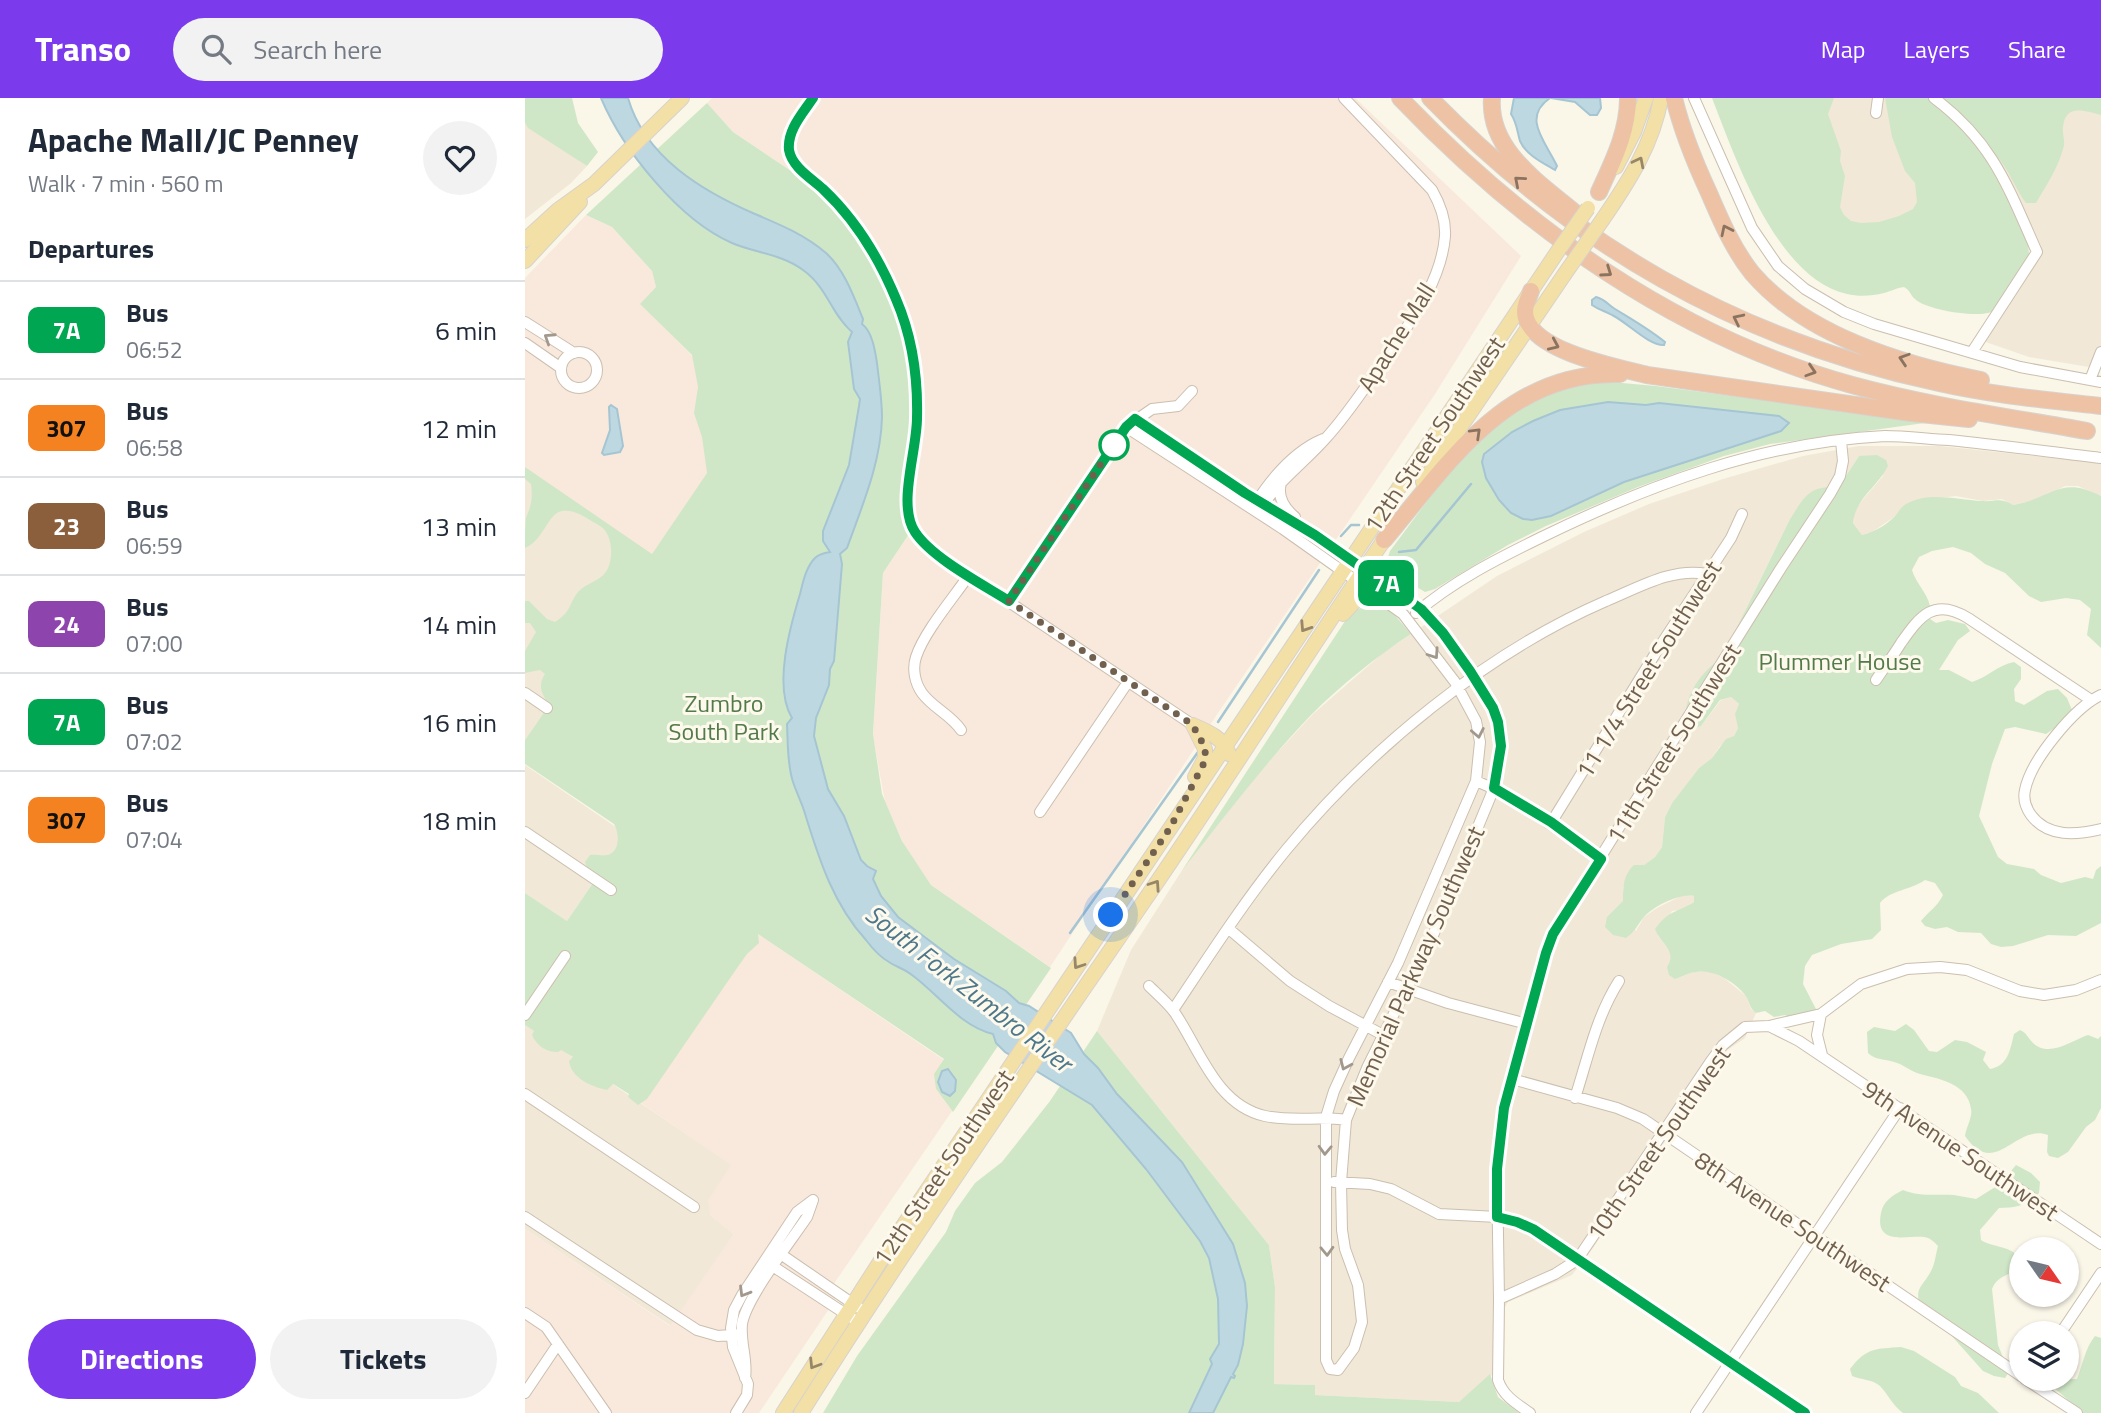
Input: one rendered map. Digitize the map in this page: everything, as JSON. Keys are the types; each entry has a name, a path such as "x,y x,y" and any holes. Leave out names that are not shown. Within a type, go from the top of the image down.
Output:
{"highway":[{"path":"1399,98 1485,180 1544,228 1623,284 1696,324 1798,367 1850,384 1907,398 2094,432"},
{"path":"1430,98 1490,157 1531,192 1634,264 1732,316 1804,346 1938,383 1996,394 2101,406"},
{"path":"1492,98 1493,125 1497,136 1515,160 1634,264"},
{"path":"1599,192 1622,141 1629,98"},
{"path":"1674,98 1699,172 1733,246 1752,272 1789,308 1842,338 1904,360 1962,377 2033,391 2064,402"},
{"path":"1531,291 1525,309 1530,326 1543,340 1573,353 1647,375"},
{"path":"1384,540 1468,440 1488,421 1513,403 1545,387 1600,374 1647,375 1911,413 2094,432"}],"main road":[{"name":"12th Street Southwest","path":"783,1413 848,1309 1059,992 1599,192 1627,148 1646,98"},
{"name":"12th Street Southwest","path":"801,1413 1016,1087 1603,219 1642,157 1655,125 1661,98"},
{"path":"525,261 594,184 681,99"},
{"path":"525,240 558,210 594,184"},
{"path":"1327,625 1339,619 1357,599 1379,596"},
{"path":"1209,732 1225,733 1244,711 1253,707"},
{"path":"1193,725 1209,732 1226,747 1229,760 1205,810"},
{"path":"1170,828 1205,758 1204,743 1193,725"}],"street":[{"path":"813,98 791,133 791,156 800,170 838,204 864,237 894,295 910,343 917,388 917,408 907,502 910,522 915,532 930,548 1193,725"},
{"name":"Apache Mall","path":"1327,437 1345,417 1426,296 1438,268 1445,233 1439,202 1426,182 1344,98"},
{"path":"1694,98 1752,228 1770,256 1789,276 1823,301 1844,313 1874,324 2029,369 2096,381 2101,352"},
{"path":"1876,113 1878,98"},
{"path":"1934,98 1968,126 1986,148 2006,182 2038,252 1972,352"},
{"path":"525,322 573,353 584,353 593,358 597,368 593,383 583,388 571,386 563,379 561,368 565,359 573,353"},
{"path":"525,343 561,368"},
{"path":"1009,601 1131,423 1151,409 1178,406 1192,391"},
{"name":"Memorial Parkway Southwest","path":"1131,423 1361,575 1421,609 1443,633 1474,676 1493,708 1501,733 1501,756 1494,788 1434,933 1367,1068 1346,1120 1341,1182 1343,1242 1358,1285 1362,1322 1354,1348 1338,1370 1330,1369 1325,1360 1326,1117 1334,1091 1364,1024 1388,982 1446,855 1476,781 1481,756 1478,728 1459,688 1409,620 1379,596 1361,575"},
{"path":"1257,506 1327,437"},
{"path":"1257,506 1264,488 1300,453 1327,437"},
{"path":"1409,620 1421,609 1492,562 1636,493 1730,461 1771,451 1841,441 1904,437 2101,458"},
{"name":"11th Street Southwest","path":"1530,1413 1500,1388 1497,1370 1499,1145 1504,1108 1553,934 1781,568 1831,494 1840,476 1843,461 1841,441"},
{"path":"1283,480 1280,491 1286,510 1315,535"},
{"name":"Memorial Parkway Southwest","path":"1257,506 1315,535 1346,564"},
{"name":"11 1/4 Street Southwest","path":"1551,822 1731,538 1742,514"},
{"path":"1173,1010 1286,849 1373,758 1474,676 1527,643 1598,605 1675,574 1707,574"},
{"path":"961,730 955,721 921,691 915,666 924,641 969,575"},
{"path":"1876,680 1916,622 1932,610 1949,609 2096,697 2066,723 2046,749 2029,778 2024,797 2028,811 2040,825 2049,829 2066,834 2101,829"},
{"path":"1040,813 1128,682"},
{"path":"525,693 547,708"},
{"path":"1476,781 1494,788 1551,822 1601,859"},
{"path":"525,832 611,890"},
{"path":"1229,929 1290,981 1383,1035"},
{"path":"526,1014 565,956"},
{"name":"10th Street Southwest","path":"1499,1299 1555,1274 1577,1260 1723,1045 1745,1027 1769,1026 1821,1014 1861,985 1907,969 1940,967 1967,970 2020,991 2044,995 2076,990 2101,980"},
{"path":"1575,1098 1606,1001 1619,981"},
{"path":"1388,982 1407,990 1527,1024"},
{"path":"1149,986 1173,1010 1219,1085 1236,1101 1265,1116 1346,1120"},
{"path":"1821,1014 1817,1035 1822,1055"},
{"name":"9th Avenue Southwest","path":"1769,1026 1822,1055 2101,1244"},
{"name":"8th Avenue Southwest","path":"1512,1079 1629,1112 1663,1132 2009,1368"},
{"path":"525,1094 694,1207"},
{"path":"1696,1413 1901,1108"},
{"path":"1324,1182 1370,1184 1391,1189 1439,1214 1497,1217 1522,1223 1805,1413"},
{"path":"736,1334 747,1308 807,1217 813,1200 797,1212 737,1305 733,1318 736,1334 734,1354 748,1384 747,1395 736,1413"},
{"path":"525,1217 697,1330 710,1335 736,1334"},
{"path":"768,1254 782,1255 848,1309"},
{"path":"768,1254 774,1267 862,1317"},
{"path":"2069,1321 2101,1273"},
{"path":"525,1313 546,1328 606,1413"},
{"path":"525,1393 558,1344"},
{"name":"8th Avenue Southwest","path":"2044,1391 2077,1413"}],"shaded area":[{"path":"712,98 1355,98 1521,256 1435,394 1218,713 1050,967 931,885 904,845 885,802 873,736 883,573 913,528 833,199 733,132 707,103"},
{"path":"1777,98 2101,98 2101,369 2029,357 1980,340 2037,252 2006,182 1939,281 1826,238"},
{"path":"525,123 587,166 571,183 525,219"},
{"path":"586,215 612,227 652,271 656,287 641,304 704,368 710,469 649,559 525,475 525,278"},
{"path":"1859,446 1940,446 2101,463 2101,496 2078,486 2065,486 2039,499 2013,505 2002,499 1983,501 1956,496 1938,498 1903,506 1894,517 1872,532 1862,535 1853,523 1855,509 1883,476 1859,456 1838,488 1789,521 1745,611 1701,726 1721,700 1731,697 1739,704 1738,728 1734,736 1699,768 1672,803 1665,817 1662,847 1623,887 1623,902 1616,909 1636,931 1644,917 1657,908 1685,894 1694,896 1695,901 1683,909 1672,911 1658,936 1671,952 1676,979 1695,971 1711,972 1724,978 1746,996 1751,1009 1756,1013 1745,1038 1726,1051 1572,1275 1508,1302 1505,1307 1504,1365 1459,1402 1315,1395 1315,1385 1274,1384 1275,1287 1269,1245 1097,1031 1131,950 1181,872 1261,770 1313,714 1383,653 1497,576 1584,532 1649,504 1723,479 1803,456"},
{"path":"525,475 649,559 525,740"},
{"path":"525,765 626,834 567,921 525,893"},
{"path":"758,934 944,1060 936,1089 952,1111 831,1288 839,1294 759,1413 525,1413 525,1229 670,1326 734,1234 710,1215 708,1200 731,1165 641,1103"},
{"path":"525,1025 732,1165 710,1215 734,1234 671,1326 525,1229"}],"green space":[{"path":"525,98 572,98 578,123 598,152 587,166 528,128 525,123"},
{"path":"1712,98 1834,98 1828,114 1841,151 1840,161 1845,176 1840,207 1851,221 1861,223 1879,222 1899,216 1913,209 1917,202 1915,183 1905,171 1892,137 1885,98 2101,98 2101,115 2077,110 2068,114 2063,127 2064,144 2061,156 2036,203 2026,203 2002,163 1992,152 2024,230 2028,243 2028,265 2020,283 1996,309 1986,313 1966,314 1930,307 1913,298 1904,287 1870,295 1847,294 1822,283 1799,265 1779,241 1762,213 1733,152"},
{"name":"Zumbro South Park","path":"707,103 733,132 833,199 864,237 898,304 917,388 907,493 913,528 883,573 873,734 882,794 902,841 931,885 1051,968 953,1112 936,1089 934,1074 944,1059 758,934 759,943 747,954 647,1099 638,1105 628,1097 629,1094 613,1084 607,1090 583,1081 571,1067 569,1061 573,1057 561,1050 554,1052 542,1048 532,1035 534,1031 525,1025 525,893 567,921 597,877 588,871 585,862 590,855 612,853 617,846 618,837 614,824 525,764 525,740 549,705 541,690 545,674 540,670 525,673 525,651 536,632 530,623 525,623 525,601 529,601 547,619 555,622 567,611 578,592 605,573 610,564 611,553 610,541 604,529 582,515 566,511 553,516 537,539 525,548 526,518 532,494 531,484 525,479 525,467 652,554 707,473 702,437 694,413 698,387 692,355 640,304 656,287 652,271 612,227 586,215"},
{"path":"1622,383 1932,422 1770,444 1724,456 1638,487 1546,526 1508,545 1435,589 1425,592 1392,572 1387,560 1390,551 1450,472 1496,427 1522,408 1552,394 1590,384"},
{"name":"Plummer House","path":"1877,455 1886,460 1888,466 1858,506 1853,523 1862,535 1884,525 1906,504 1924,498 2001,500 2013,505 2066,488 2087,490 2101,496 2101,648 2087,635 2091,609 2080,600 2066,598 2041,602 2029,596 2005,573 1985,564 1971,553 1953,547 1932,551 1919,557 1912,570 1930,606 1920,612 1936,623 1948,620 1965,624 1970,631 1958,640 1939,670 1949,670 1972,682 2014,662 2021,667 2021,679 2014,689 2015,701 2024,705 2047,691 2058,689 2067,698 2072,710 2046,734 2015,727 2005,729 1992,764 1979,816 1998,857 2007,864 2034,869 2041,875 2061,883 2085,877 2093,879 2096,870 2101,866 2101,923 2076,936 2048,935 2001,947 1991,944 1981,933 1925,926 1921,921 1943,895 1935,883 1925,880 1889,895 1880,903 1881,930 1872,939 1841,944 1812,955 1805,966 1803,984 1817,1011 1790,1018 1785,1015 1774,1017 1765,1011 1756,1013 1741,990 1730,981 1709,972 1694,972 1675,979 1669,975 1669,951 1655,929 1669,915 1694,902 1694,896 1675,898 1654,909 1626,938 1613,935 1605,927 1607,917 1623,901 1624,882 1630,869 1634,865 1644,865 1655,857 1662,847 1665,817 1672,803 1699,768 1712,758 1726,739 1734,736 1738,728 1735,714 1739,704 1731,697 1720,700 1701,726 1692,729 1684,722 1688,701 1696,684 1723,656 1789,521 1803,500 1813,491 1828,487 1838,488 1859,456"},
{"path":"1375,602 1393,613 1411,634 1359,672 1311,715 1260,772 1181,872 1349,615"},
{"path":"1906,1024 1914,1030 1929,1051 1937,1052 1955,1040 1967,1042 1986,1052 1983,1060 1990,1069 2001,1065 2014,1034 2020,1030 2033,1043 2046,1049 2060,1047 2088,1035 2098,1039 2101,1036 2101,1108 2095,1120 2086,1127 2068,1152 2058,1158 2049,1156 2047,1152 2048,1135 2036,1133 1996,1152 1986,1153 1976,1148 1965,1136 1971,1109 1965,1094 1959,1088 1868,1053 1867,1032 1874,1027 1895,1031"},
{"path":"1097,1031 1269,1245 1275,1287 1274,1384 1315,1385 1315,1395 1459,1402 1490,1374 1498,1397 1519,1413 823,1413 857,1356 946,1232 955,1211 975,1183 1002,1162 1050,1101"},
{"path":"2016,1165 2031,1173 2040,1182 2039,1193 2030,1201 1999,1208 1980,1230 1981,1240 2009,1250 2009,1274 2000,1278 1992,1289 1998,1345 2009,1372 2005,1378 1983,1371 1950,1334 1921,1313 1920,1288 1933,1267 1938,1246 1926,1238 1888,1235 1880,1224 1886,1202 1903,1190 1976,1199 2000,1184"},
{"path":"2095,1336 2101,1338 2101,1413 2083,1413 2058,1391 2079,1391 2079,1373"},
{"path":"1901,1347 1914,1351 1955,1377 1961,1386 1978,1393 1999,1413 1903,1413 1877,1384 1852,1376 1850,1369 1867,1353"}],"water":[{"name":"South Fork Zumbro River","path":"601,98 628,98 636,119 648,138 678,170 735,205 810,241 838,267 852,293 863,319 862,324 871,336 874,347 882,417 870,484 847,548 840,554 842,564 834,661 830,669 829,685 816,718 814,736 828,789 844,816 861,860 876,871 873,879 881,896 898,917 954,959 1006,991 1019,1003 1029,1006 1071,1033 1084,1054 1117,1094 1182,1162 1233,1244 1245,1283 1247,1306 1243,1344 1233,1374 1235,1376 1231,1377 1213,1413 1189,1413 1212,1364 1210,1359 1219,1344 1218,1299 1209,1258 1200,1241 1146,1169 1092,1105 1005,1052 996,1043 993,1034 960,1017 912,975 886,960 874,949 855,927 829,882 793,782 787,724 792,718 786,705 784,690 785,657 807,570 817,557 830,552 823,541 823,531 849,465 860,399 854,389 848,342 852,332 818,285 803,270 786,260 732,243 692,218 673,201 638,161"},
{"path":"1514,98 1550,98 1537,114 1537,122 1542,139 1557,166 1555,170 1535,158 1520,141 1511,114"},
{"path":"1551,98 1600,98 1601,108 1597,115 1590,115 1575,102"},
{"path":"1596,297 1653,333 1665,342 1664,345 1652,342 1618,318 1592,305 1592,300"},
{"path":"1608,402 1646,405 1659,403 1779,416 1789,423 1781,431 1624,482 1551,516 1532,520 1511,513 1499,500 1486,478 1482,462 1484,454 1512,432 1533,421 1560,410"},
{"path":"611,405 617,409 623,446 620,452 604,455 602,453 610,430"},
{"path":"948,1069 956,1080 955,1091 950,1096 942,1092 938,1082 942,1071"}],"waterway":[{"path":"1399,552 1416,550 1471,484"},
{"path":"1341,536 1351,525 1359,525"},
{"path":"1218,722 1319,570"},
{"path":"1070,933 1198,752"}],"bus line":[{"name":"7A","path":"813,98 791,133 789,149 800,170 838,204 864,237 898,303 910,343 917,388 916,437 907,492 907,513 915,532 930,548 1009,601 1126,427 1135,419 1409,599 1443,633 1474,676 1498,722 1501,756 1494,788 1551,822 1601,859 1560,922 1546,953 1504,1108 1497,1169 1497,1217 1522,1223 1533,1229 1805,1413"}],"route":[{"path":"1111,915 1170,828 1203,765 1204,743 1193,725 1009,601 1117,440 1114,445"}]}
